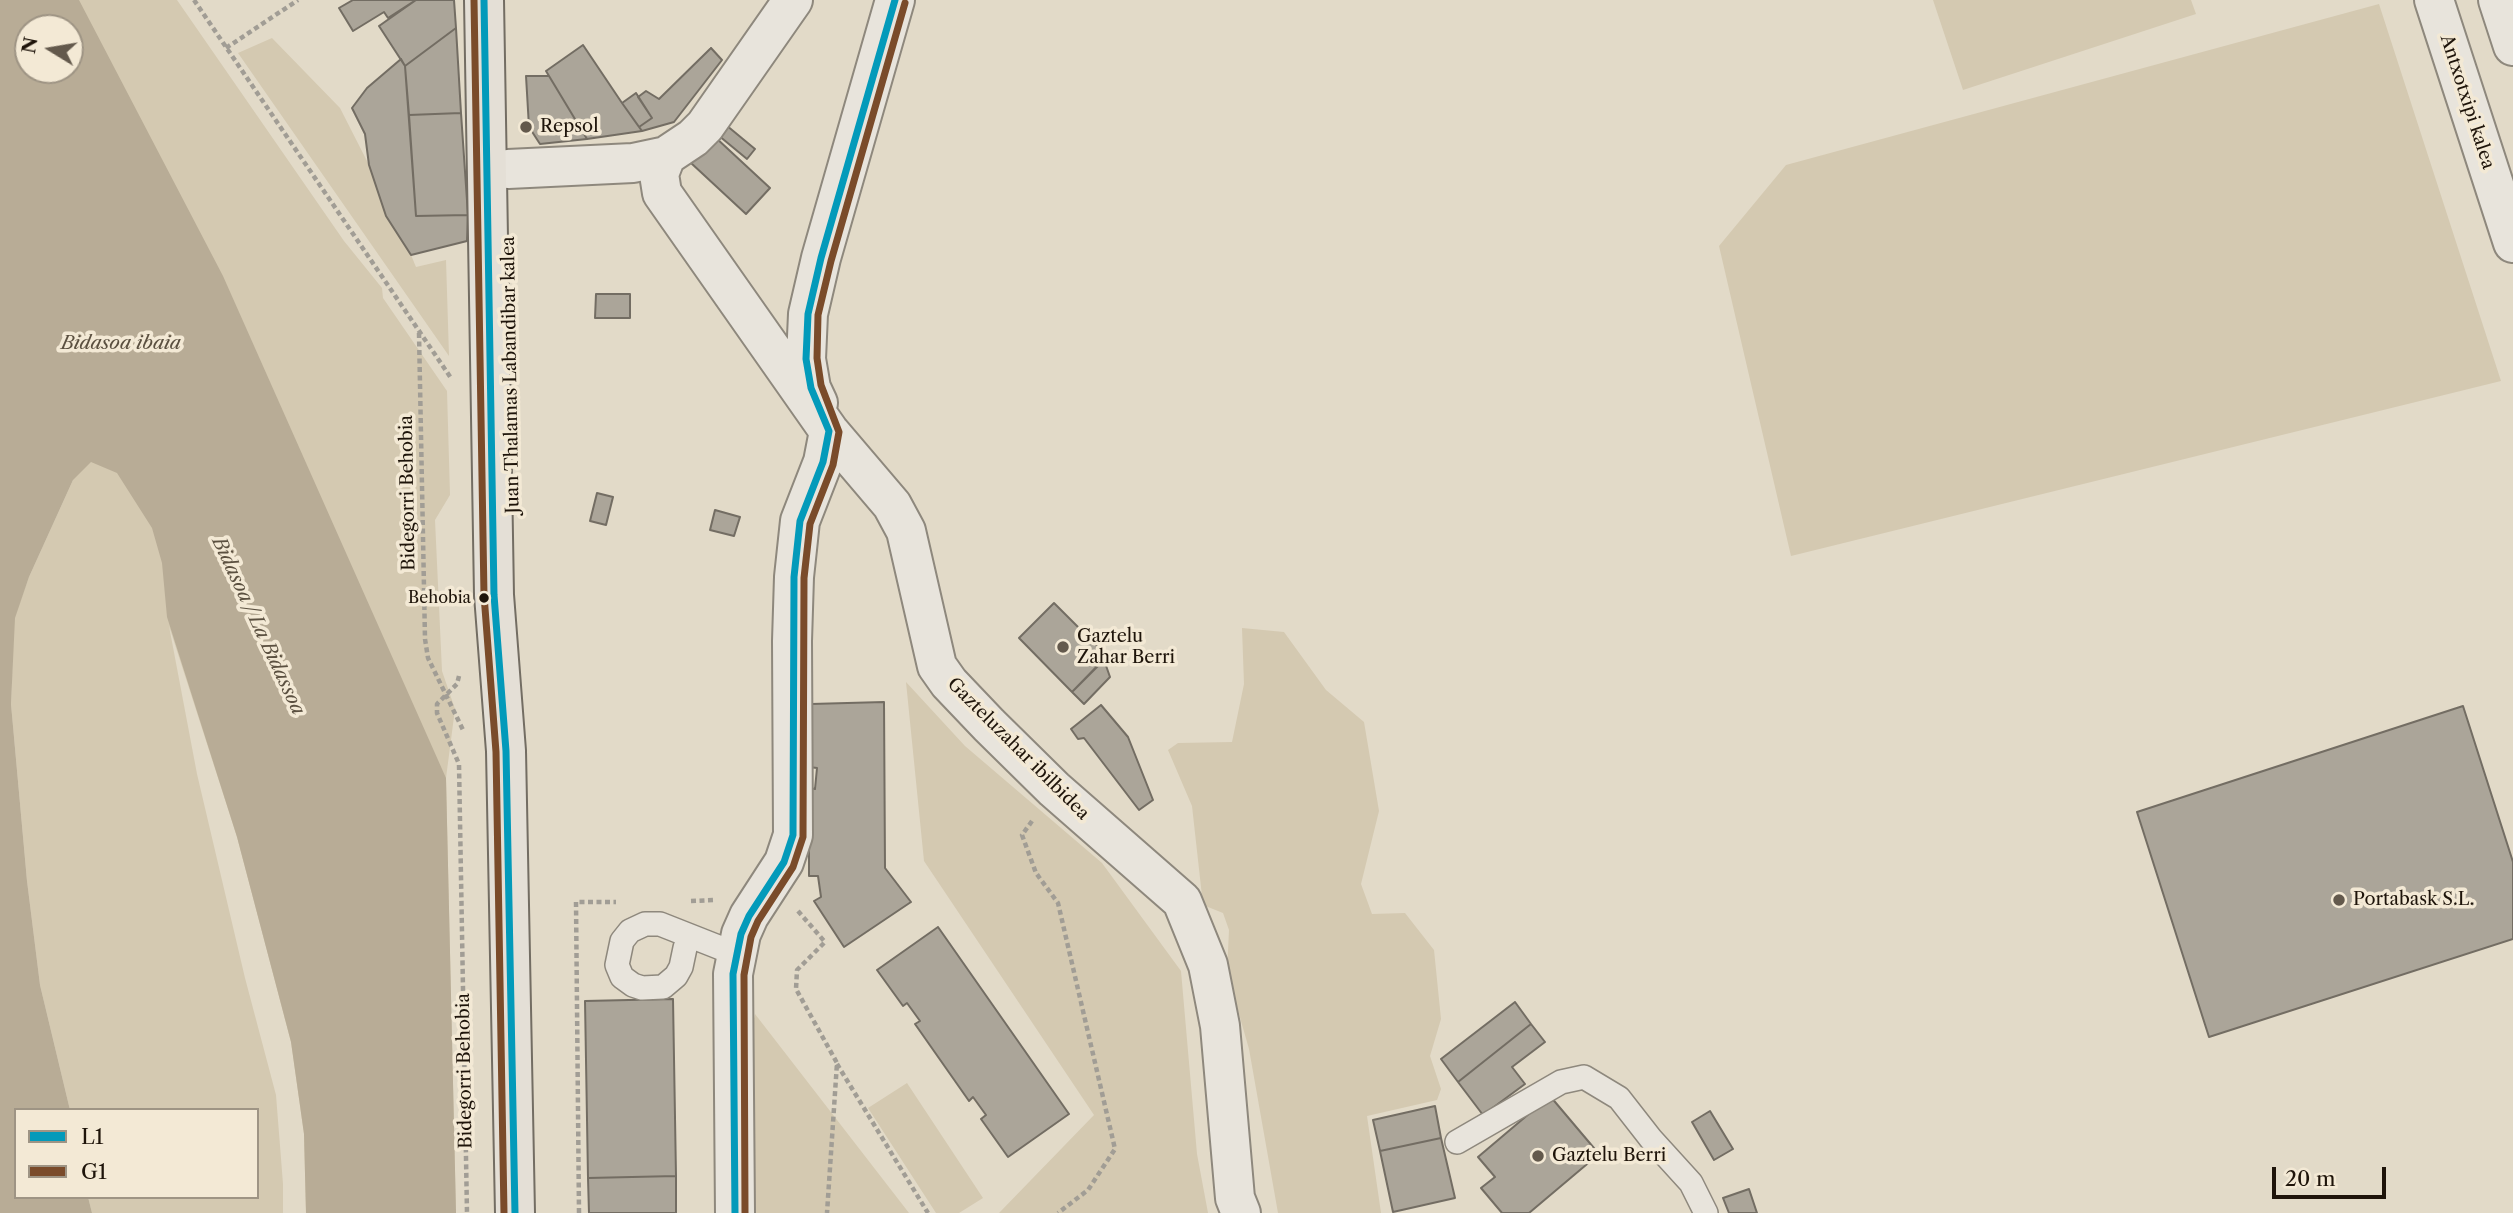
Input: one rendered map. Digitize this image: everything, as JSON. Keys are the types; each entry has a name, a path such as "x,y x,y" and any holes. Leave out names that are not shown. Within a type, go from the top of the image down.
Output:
{"main road":[{"name":"Juan Thalamas Labandibar kalea","path":"484,0 494,595 506,751 515,1213"},
{"name":"Juan Thalamas Labandibar kalea","path":"506,751 514,595 507,0"}],"street":[{"path":"508,169 633,163 666,156 693,138 705,126 793,0"},
{"path":"735,1213 733,974 736,954 749,916 784,862 793,835 794,577 800,521 823,462 829,431 811,388 806,359 808,313 821,258 895,0"},
{"name":"Antxotxipi kalea","path":"2434,0 2513,243"},
{"path":"2498,0 2513,46"},
{"name":"Gazteluzahar ibilbidea","path":"666,156 659,174 662,193 829,431 892,505 906,531 937,666 949,683 1054,789 1182,901 1208,965 1220,1026 1235,1198 1241,1213"}],"lane":[{"path":"685,948 676,976 663,987 642,988 633,985 622,977 617,965 622,941 630,931 645,924 660,923 736,954"},
{"path":"1457,1142 1561,1082 1584,1077 1619,1098 1691,1183 1706,1213"}],"path":[{"path":"194,0 455,384"},
{"path":"226,48 298,0"},
{"name":"Bidegorri Behobia","path":"419,332 425,639 428,658 469,744"},
{"path":"461,666 457,684 437,704 437,713 459,764 467,1213"},
{"path":"1054,789 1022,835 1035,873 1058,903 1115,1149 1088,1190 1058,1213"},
{"path":"770,884 812,924 825,942 797,970 796,989 837,1063 928,1213"},
{"path":"576,902 579,1213"},
{"path":"827,1213 837,1063"}],"shaded area":[{"path":"0,0 177,0 344,241 382,288 383,298 447,391 450,495 435,520 442,671 455,709 446,778 456,1213 306,1213 304,1134 291,1042 237,837 169,626 197,774 245,978 276,1095 283,1213 92,1213 88,1199 259,1199 259,1108 70,1108 40,985 27,881 11,704 14,618 29,577 73,480"},
{"path":"1933,0 2191,0 2196,14 1963,90"},
{"path":"2379,4 2501,381 1791,556 1719,246 1786,165"},
{"path":"272,38 340,108 369,165 386,216 416,267 446,260 449,356 238,53"},
{"path":"1242,628 1284,632 1326,690 1364,722 1379,811 1361,884 1372,914 1405,913 1434,950 1441,1019 1430,1056 1441,1089 1437,1100 1367,1116 1381,1213 1278,1213 1249,1049 1227,972 1229,930 1223,913 1203,905 1192,806 1168,750 1178,743 1232,742 1244,684"},
{"path":"906,682 965,746 1102,863 1181,971 1197,1154 1208,1213 999,1213 1094,1115 924,861"},
{"path":"755,1014 909,1213 754,1213 752,1027"},
{"path":"907,1083 983,1198 959,1213 936,1213 868,1108"}],"water":[{"name":"Bidasoa ibaia","path":"0,0 79,0 223,276 446,778 456,1213 306,1213 304,1134 291,1042 237,837 167,617 162,563 152,528 117,473 91,462 73,480 29,577 15,618 11,704 27,881 40,985 70,1108 14,1108 14,1199 88,1199 92,1213 0,1213"}],"building":[{"path":"353,0 416,0 388,18 384,12 353,31 339,8"},
{"path":"416,0 454,0 456,28 405,66 379,26"},
{"path":"456,28 461,113 409,115 405,66"},
{"path":"583,45 642,131 587,139 546,71"},
{"path":"711,48 722,60 674,122 642,131 639,127 652,118 638,97 646,91 659,99"},
{"path":"401,59 405,66 416,216 468,215 467,241 411,255 386,216 369,165 365,134 352,108 367,88"},
{"path":"526,76 549,76 587,139 540,144 529,127"},
{"path":"636,93 652,118 639,127 622,103"},
{"path":"461,113 468,215 416,216 409,115"},
{"path":"726,125 755,149 747,159 718,135"},
{"path":"715,137 770,188 746,214 691,163"},
{"path":"596,294 630,294 630,318 595,318"},
{"path":"597,493 613,497 606,525 590,521"},
{"path":"715,510 740,517 734,536 710,530"},
{"name":"Gaztelu Zahar Berri","path":"1054,603 1107,656 1072,692 1019,638"},
{"path":"1104,660 1110,677 1084,704 1072,692"},
{"path":"884,702 885,868 911,902 844,947 814,901 821,897 818,876 809,876 809,788 815,789 817,768 809,767 811,704"},
{"path":"1101,705 1128,737 1153,800 1139,810 1084,738 1078,739 1071,729"},
{"name":"Portabask S.L.","path":"2463,706 2513,862 2513,939 2209,1037 2137,812"},
{"path":"938,927 1069,1114 1008,1157 981,1119 986,1115 973,1097 969,1101 915,1024 920,1021 907,1003 903,1006 877,970"},
{"path":"673,999 676,1176 588,1178 585,1001"},
{"path":"1515,1002 1531,1024 1458,1082 1441,1059"},
{"path":"1531,1024 1545,1042 1512,1067 1525,1084 1483,1115 1458,1082"},
{"name":"Gaztelu Berri","path":"1550,1096 1599,1154 1529,1213 1502,1213 1481,1188 1495,1177 1478,1157"},
{"path":"1435,1106 1441,1138 1380,1151 1373,1120"},
{"path":"1710,1111 1733,1149 1714,1160 1692,1122"},
{"path":"1441,1138 1455,1198 1393,1212 1380,1151"},
{"path":"676,1176 676,1213 589,1213 588,1178"},
{"path":"1749,1189 1757,1213 1729,1213 1723,1198"}],"transit line":[{"name":"G1","path":"474,0 484,595 496,752 504,1213"},
{"name":"L1","path":"484,0 494,595 506,751 515,1213"},
{"name":"L1","path":"735,1213 733,974 741,934 749,916 784,862 793,835 794,577 800,521 823,462 829,431 811,388 806,359 808,314 821,258 895,0"},
{"name":"G1","path":"745,1213 744,975 751,937 758,921 793,867 803,837 804,578 810,524 833,465 839,432 821,385 817,358 818,315 905,3"}],"place":[{"name":"Repsol","path":"526,127"},
{"name":"Behobia","path":"484,598"},
{"name":"Gaztelu Zahar Berri","path":"1063,647"},
{"name":"Portabask S.L.","path":"2339,900"},
{"name":"Gaztelu Berri","path":"1538,1156"}],"water label":[{"name":"Bidasoa / La Bidassoa","path":"258,626"}]}
